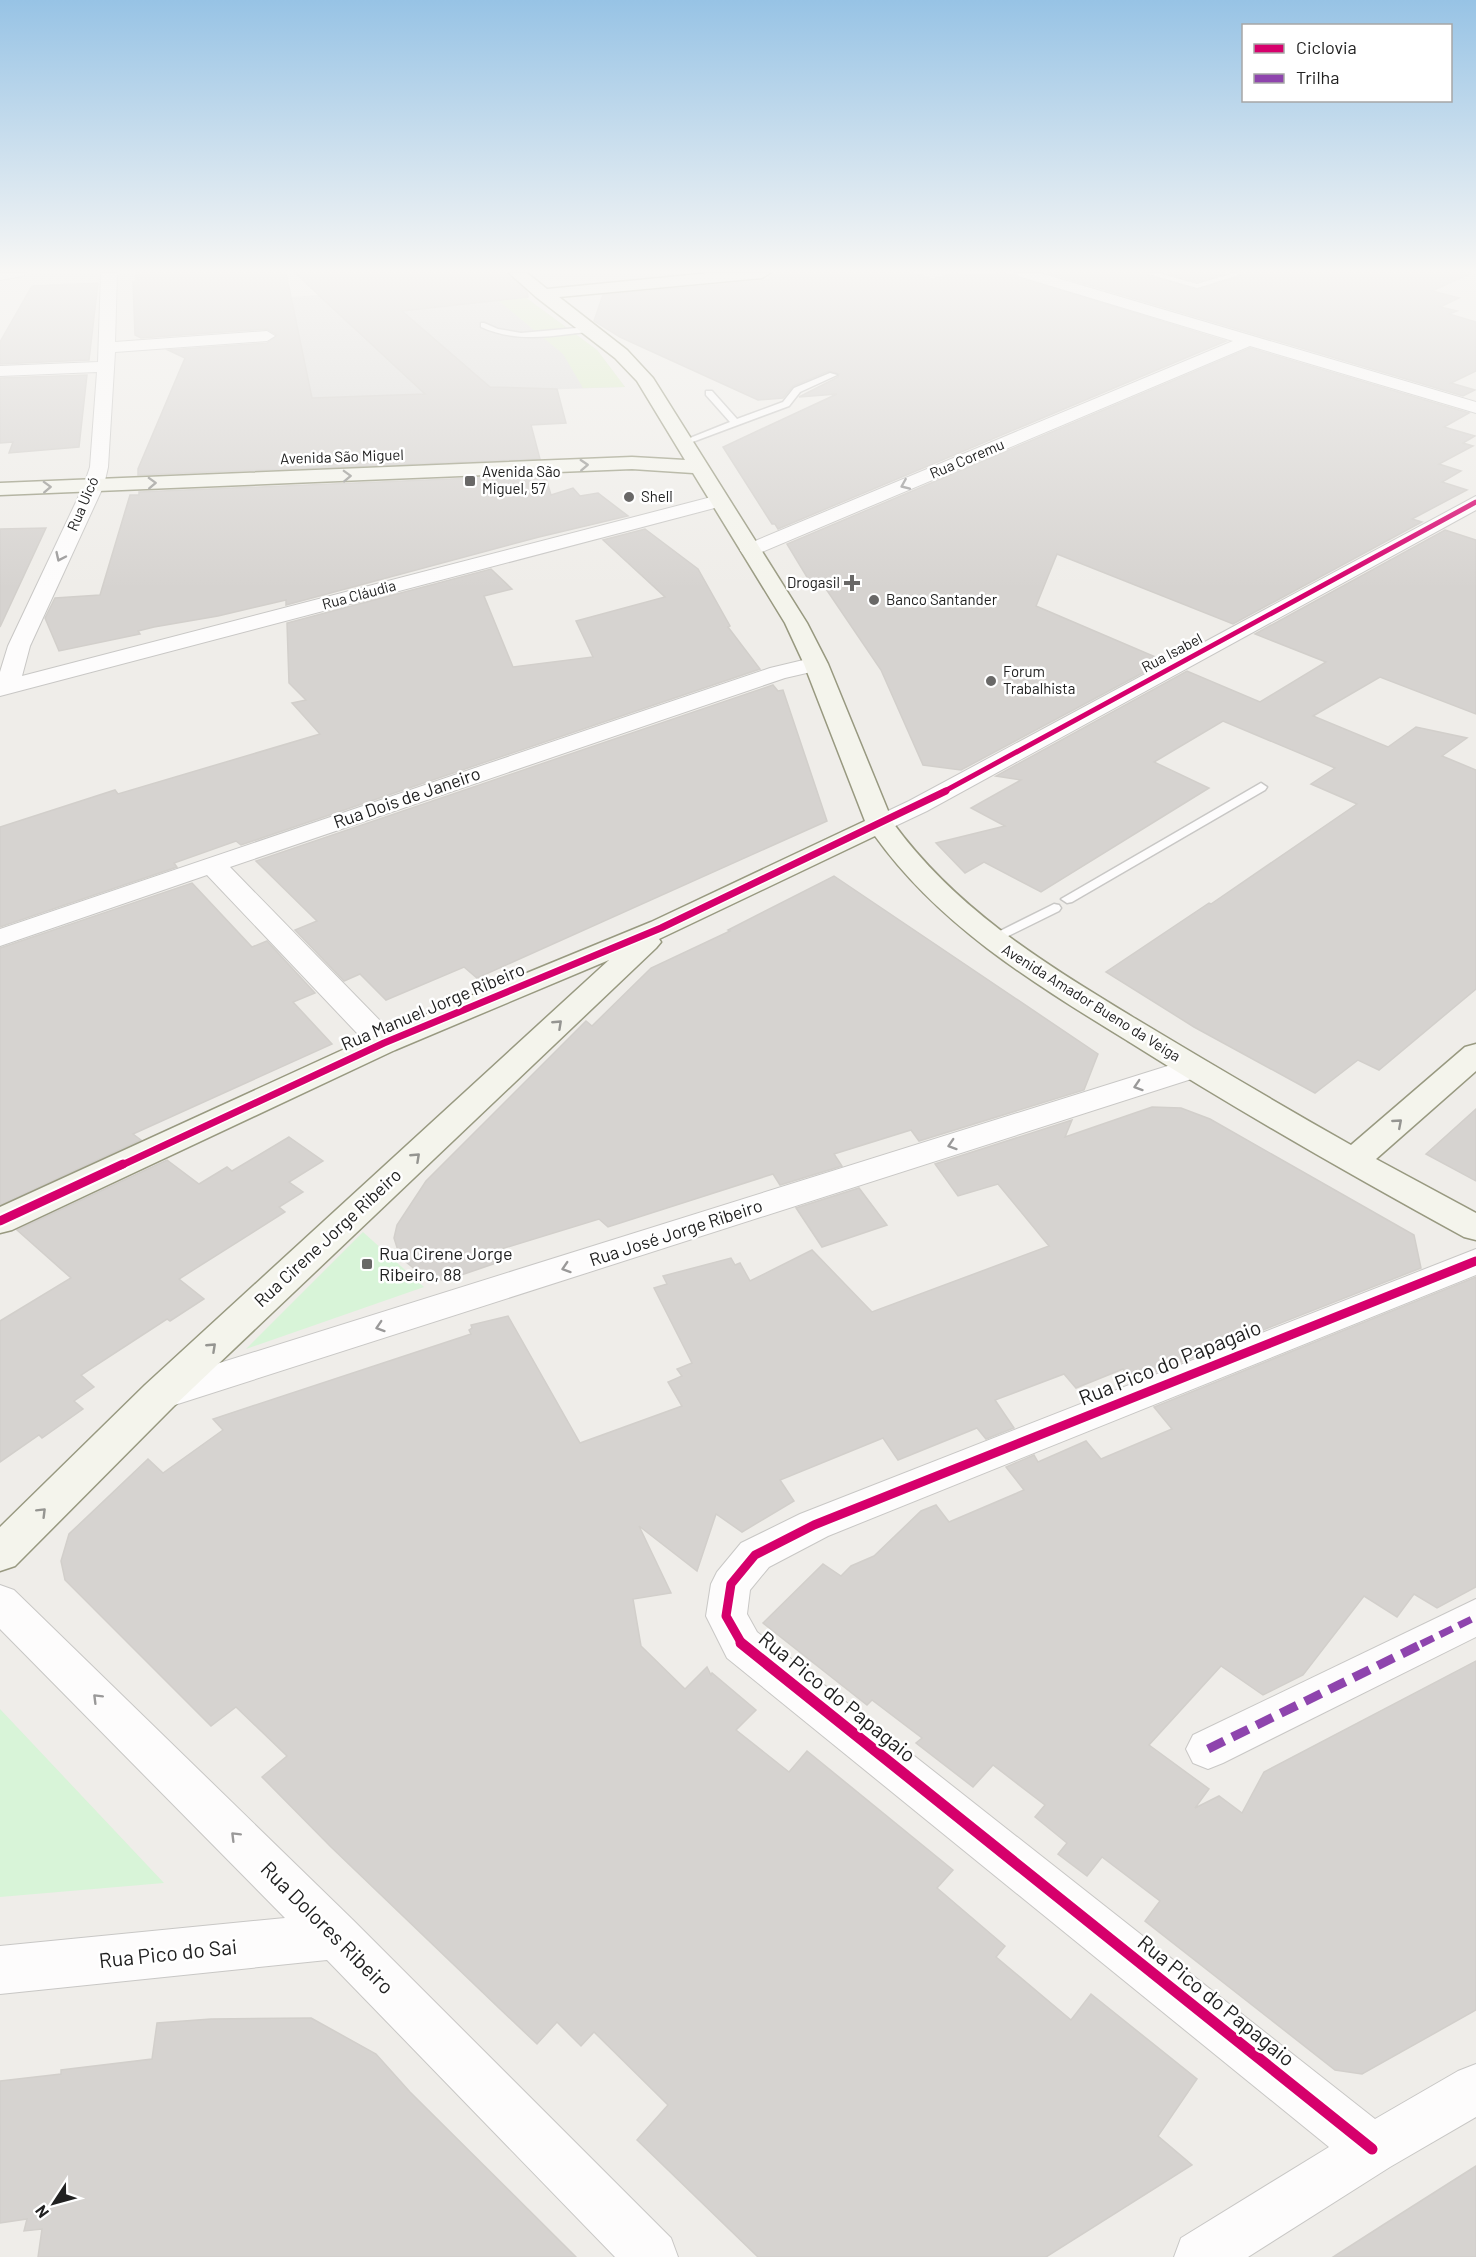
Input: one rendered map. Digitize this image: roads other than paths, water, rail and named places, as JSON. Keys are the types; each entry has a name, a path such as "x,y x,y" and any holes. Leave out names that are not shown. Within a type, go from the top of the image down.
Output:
{"main road":[{"name":"Avenida Amador Bueno da Veiga","path":"644,378 718,501 796,623 816,664 879,824 899,850 946,899 991,939 1036,971 1193,1068 1353,1161 1476,1228"},
{"path":"662,443 690,453"},
{"name":"Avenida São Miguel","path":"0,489 96,476 635,453 690,453"},
{"name":"Avenida São Miguel","path":"0,471 96,476"},
{"name":"Rua Manuel Jorge Ribeiro","path":"0,1221 384,1043 661,928 879,824"},
{"name":"Rua Cirene Jorge Ribeiro","path":"0,1554 159,1396 661,928"},
{"path":"1353,1161 1476,1054"}],"street":[{"name":"Rua Uicó","path":"4,681 96,476 105,378"},
{"name":"Rua Coremu","path":"750,550 1158,378"},
{"path":"1377,378 1476,408"},
{"name":"Rua Cláudia","path":"4,681 718,501"},
{"name":"Rua Isabel","path":"879,824 918,806 1476,502"},
{"path":"1448,519 1476,528"},
{"name":"Rua Dois de Janeiro","path":"0,938 778,673 816,664"},
{"path":"212,864 384,1043"},
{"name":"Rua José Jorge Ribeiro","path":"159,1396 1193,1068"},
{"name":"Rua Pico do Papagaio","path":"1372,2149 742,1645 726,1616 731,1584 756,1555 814,1525 1476,1261"},
{"name":"Rua Dolores Ribeiro","path":"0,1602 336,1936 652,2257"},
{"path":"1208,1749 1476,1617"},
{"name":"Rua Pico do Sai","path":"0,1970 336,1936"},
{"path":"1200,2257 1372,2149 1476,2089"}],"lane":[{"path":"690,453 735,423 786,404 797,390 825,378"},
{"path":"709,393 735,423"},
{"path":"1067,899 1261,787"},
{"path":"991,939 1054,908"}],"place":[{"name":"Avenida São Miguel, 57","path":"470,481"},
{"name":"Shell","path":"629,497"},
{"name":"Drogasil","path":"852,583"},
{"name":"Banco Santander","path":"874,600"},
{"name":"Forum Trabalhista","path":"991,681"},
{"name":"Rua Cirene Jorge Ribeiro, 88","path":"367,1264"}]}
